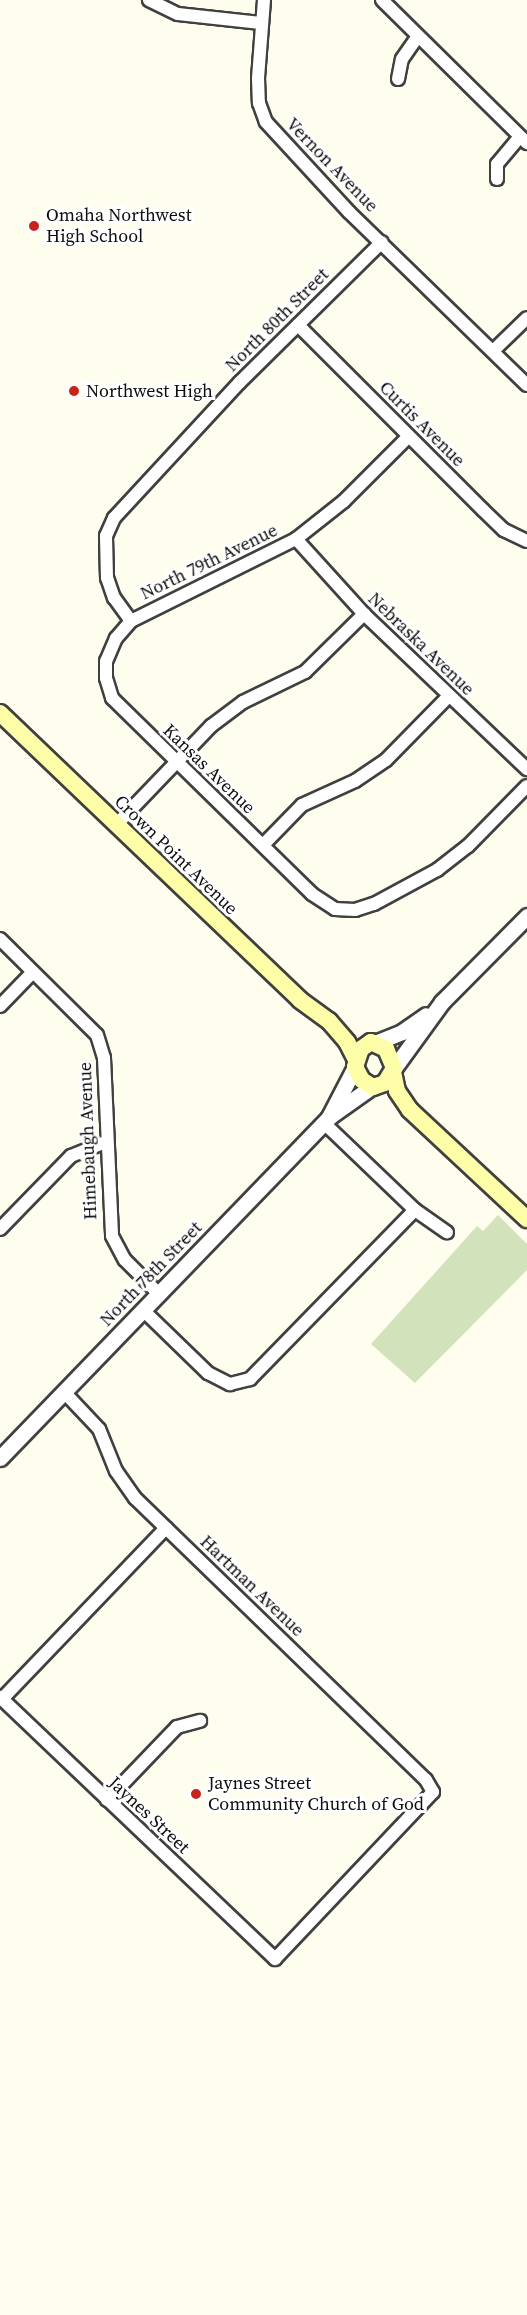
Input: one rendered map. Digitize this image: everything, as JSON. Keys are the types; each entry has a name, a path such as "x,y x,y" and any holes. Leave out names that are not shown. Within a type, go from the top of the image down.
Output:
{"main road":[{"name":"Crown Point Avenue","path":"0,713 300,1000 329,1021 373,1042"},
{"name":"Crown Point Avenue","path":"329,1021 347,1042 356,1063"},
{"path":"410,1110 394,1105 362,1080 356,1063 373,1042 388,1052 397,1090 410,1110 527,1219"},
{"path":"372,1087 386,1083 393,1070"}],"street":[{"path":"148,0 178,14 261,22"},
{"name":"Vernon Avenue","path":"264,0 258,78 259,103 266,122 295,156 527,386"},
{"path":"382,0 524,140 497,164 497,179"},
{"path":"398,79 398,69 418,36"},
{"name":"North 80th Street","path":"131,621 117,602 107,578 104,555 106,536 114,518 298,325 382,242"},
{"path":"493,351 527,318"},
{"name":"Curtis Avenue","path":"298,325 504,530 527,541"},
{"name":"North 79th Avenue","path":"131,621 296,539 345,501 408,437"},
{"name":"Nebraska Avenue","path":"296,539 364,614 527,769"},
{"path":"117,824 231,710 313,666 364,614"},
{"name":"Kansas Avenue","path":"131,621 116,638 106,661 106,678 112,698 176,763 329,905 345,910 374,904 436,870 468,846 527,786"},
{"path":"263,844 302,805 355,781 386,760 449,696"},
{"path":"373,1042 402,1032 442,1002 527,916"},
{"name":"Himebaugh Avenue","path":"0,939 86,1020 101,1045 112,1236 125,1260 159,1294"},
{"path":"0,1006 33,972"},
{"path":"393,1070 442,1002"},
{"path":"327,1120 356,1063"},
{"path":"327,1120 372,1087"},
{"path":"327,1120 415,1210 447,1232"},
{"name":"North 78th Street","path":"0,1458 327,1120"},
{"path":"0,1229 71,1156 106,1142"},
{"path":"144,1310 208,1374 230,1384 250,1379 415,1210"},
{"name":"Hartman Avenue","path":"64,1392 99,1429 122,1482 166,1528 426,1780 433,1792 275,1959"},
{"path":"1,1698 166,1528"},
{"name":"Jaynes Street","path":"1,1698 275,1959"},
{"path":"107,1800 177,1727 200,1721"}],"green space":[{"path":"498,1215 527,1244 527,1270 415,1383 371,1344 477,1226 483,1231"}],"place":[{"name":"Omaha Northwest High School","path":"34,226"},
{"name":"Northwest High","path":"74,391"},
{"name":"Jaynes Street Community Church of God","path":"196,1794"}]}
